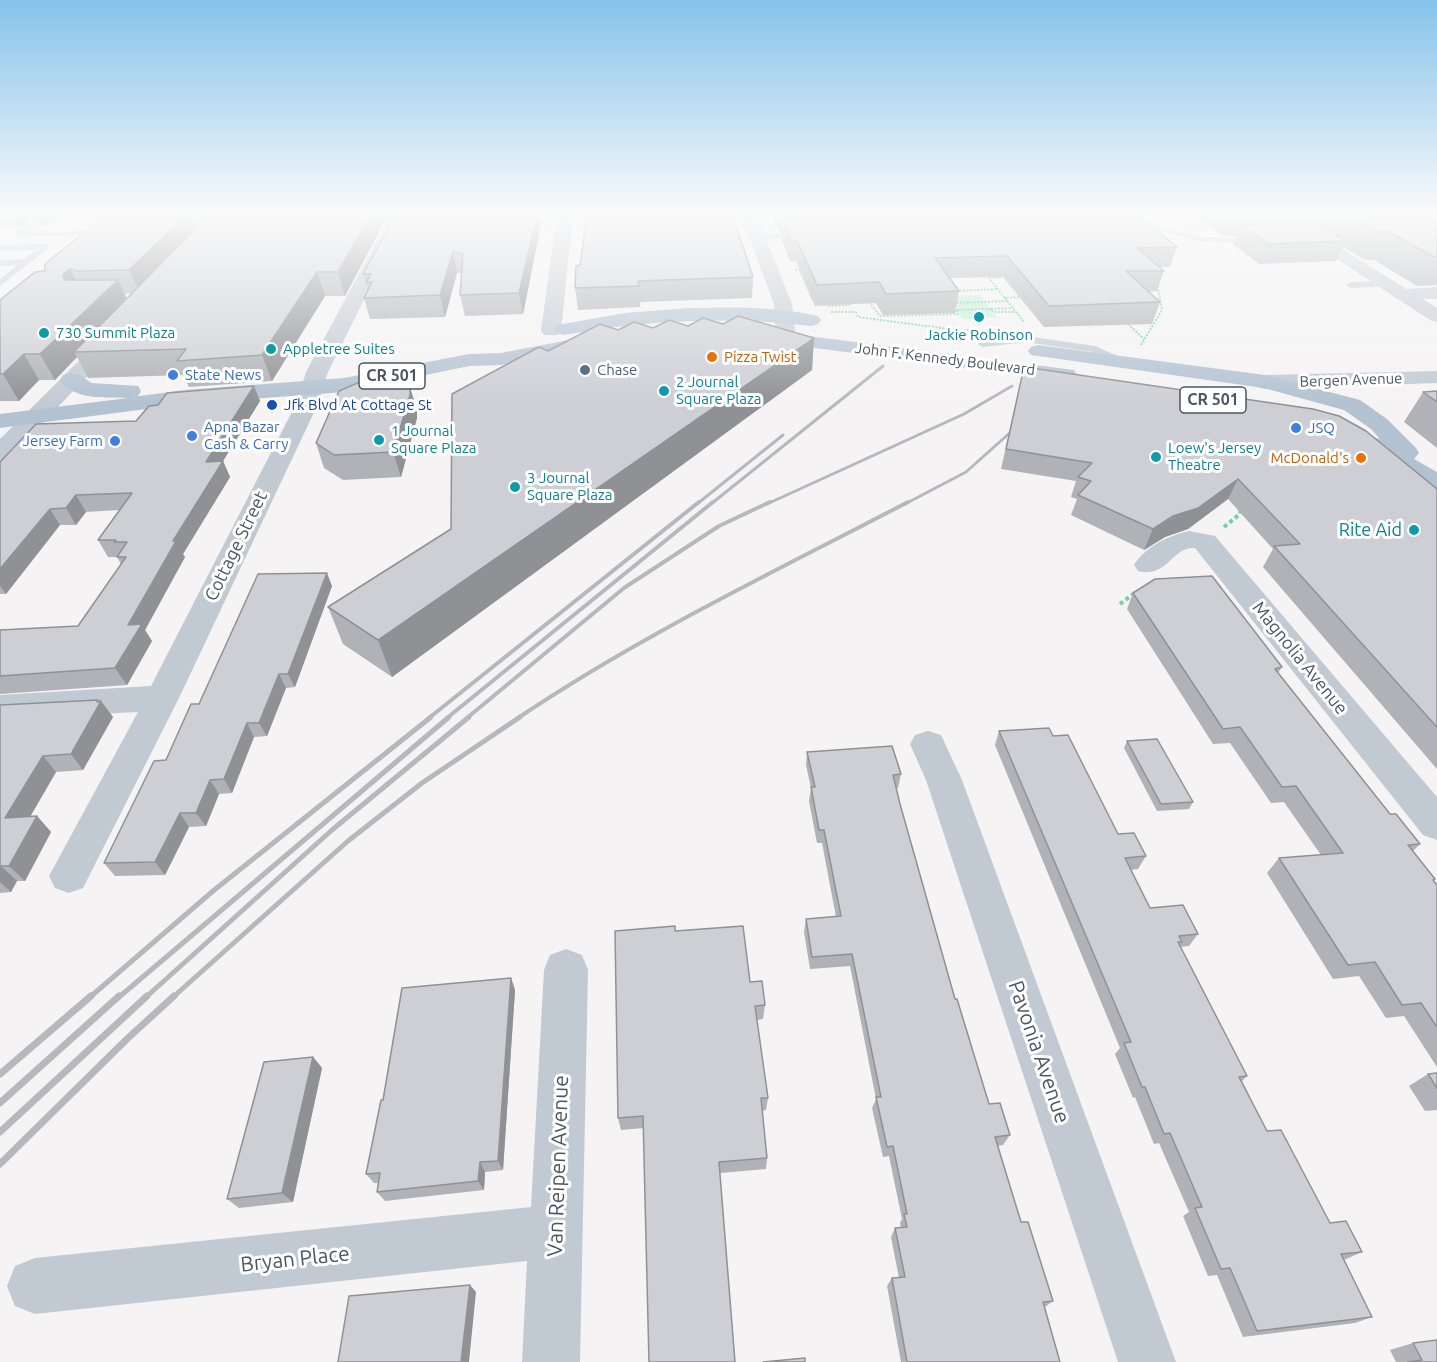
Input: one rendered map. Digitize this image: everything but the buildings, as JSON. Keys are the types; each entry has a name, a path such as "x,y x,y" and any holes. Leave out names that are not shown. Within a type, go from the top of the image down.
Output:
{"main road":[{"name":"CR 501","path":"470,360 508,341 603,322 677,315 754,313 785,316 827,313"},
{"path":"580,343 650,327 755,322 785,316"},
{"path":"0,453 126,323"},
{"path":"786,339 823,333 888,339 931,338"},
{"name":"CR 501","path":"0,421 174,398 365,382 470,360 501,359 580,343 677,334"},
{"name":"John F. Kennedy Boulevard","path":"747,336 786,339 1087,378 1123,379 1270,399 1348,416"},
{"name":"John F. Kennedy Boulevard","path":"973,338 1265,382 1348,416 1437,483"},
{"path":"71,380 87,389 124,390 174,398"}],"street":[{"name":"Cottage Street","path":"69,876 162,698 307,404 317,372 366,278"},
{"path":"551,331 557,278"},
{"path":"773,278 785,316 786,339"},
{"path":"1373,278 1437,316"},
{"path":"1394,289 1437,293"},
{"name":"Bergen Avenue","path":"1265,382 1437,377"},
{"name":"Bergen Avenue","path":"1348,416 1379,402"},
{"path":"1148,564 1182,540 1197,538 1205,542"},
{"name":"Magnolia Avenue","path":"1205,542 1437,824"},
{"path":"0,707 162,698"},
{"name":"Pavonia Avenue","path":"928,744 944,780 1147,1362"},
{"name":"Van Reipen Avenue","path":"551,1362 566,970"},
{"name":"Bryan Place","path":"35,1286 556,1232"}],"lane":[{"path":"1351,285 1394,289"}],"path":[{"path":"803,278 815,307"},
{"path":"994,278 989,278 1023,320"},
{"path":"1154,324 1162,310 1157,280"},
{"path":"953,291 998,289"},
{"path":"1150,292 1159,292"},
{"path":"848,295 858,316 956,330 973,338"},
{"path":"957,314 950,303 1019,297"},
{"path":"861,302 871,302 880,316 957,314"},
{"path":"827,313 849,306 848,303 851,303"},
{"path":"957,314 956,310 1013,308"},
{"path":"991,309 994,312 1016,312"},
{"path":"827,313 856,312"},
{"path":"1128,324 1144,339"},
{"path":"1205,542 1240,514 1242,504"}],"green space":[{"path":"980,295 997,318 974,316 976,319 963,319 947,296"}],"railway":[{"path":"711,504 883,366"},
{"path":"767,504 964,414 1012,386"},
{"path":"905,504 966,472 1013,430"},
{"path":"697,504 783,435"},
{"path":"429,718 699,502"},
{"path":"447,718 713,502"},
{"path":"467,718 624,588 719,526 770,502"},
{"path":"518,718 661,631 908,502"},
{"path":"89,998 213,891 431,717"},
{"path":"118,998 449,717"},
{"path":"145,998 332,830 469,717"},
{"path":"172,998 348,841 422,783 520,717"},
{"path":"0,1074 91,996"},
{"path":"0,1103 119,996"},
{"path":"0,1132 147,996"},
{"path":"0,1164 174,996"}],"place":[{"name":"Jackie Robinson","path":"979,317"},
{"name":"730 Summit Plaza","path":"44,333"},
{"name":"Appletree Suites","path":"271,349"},
{"name":"Pizza Twist","path":"712,357"},
{"name":"Chase","path":"585,370"},
{"name":"State News","path":"173,375"},
{"name":"2 Journal Square Plaza","path":"664,391"},
{"name":"Jfk Blvd At Cottage St","path":"272,405"},
{"name":"JSQ","path":"1296,428"},
{"name":"Apna Bazar Cash & Carry","path":"192,436"},
{"name":"1 Journal Square Plaza","path":"379,440"},
{"name":"Jersey Farm","path":"115,441"},
{"name":"Loew's Jersey Theatre","path":"1156,457"},
{"name":"McDonald's","path":"1361,458"},
{"name":"3 Journal Square Plaza","path":"515,487"},
{"name":"Rite Aid","path":"1414,530"}]}
